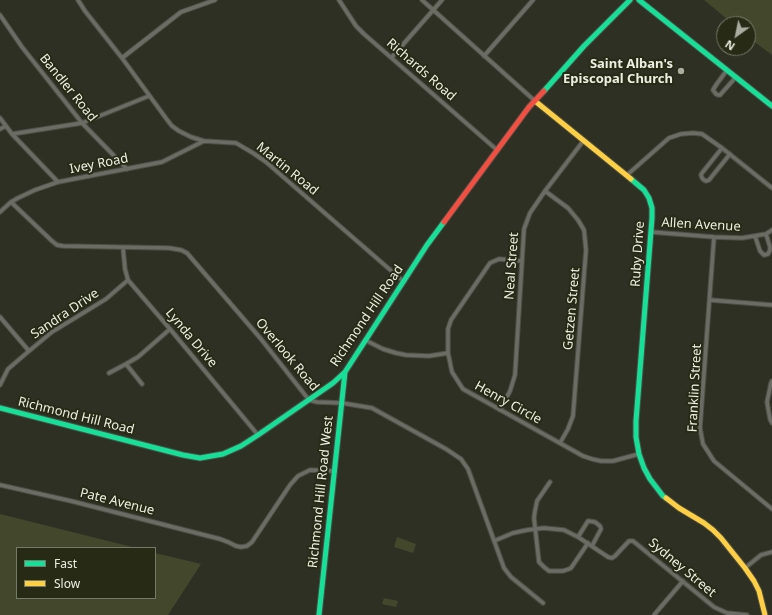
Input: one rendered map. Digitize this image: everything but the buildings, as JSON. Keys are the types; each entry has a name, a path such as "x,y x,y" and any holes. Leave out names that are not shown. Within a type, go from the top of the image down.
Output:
{"street":[{"name":"Martin Road","path":"78,0 168,121 179,131 190,137 204,140 236,143 266,162 403,281"},
{"path":"122,58 181,12 215,0"},
{"name":"Richards Road","path":"339,0 358,29 392,57 497,150"},
{"name":"Ruby Drive","path":"422,0 535,101 641,186 649,198 652,208 651,232 636,421 636,437 639,454 650,479 660,492 675,506 704,523 717,533 745,568 759,591 765,615"},
{"path":"392,57 442,0"},
{"path":"484,56 533,0"},
{"name":"Richmond Hill Road","path":"0,408 183,455 200,458 223,454 241,446 258,435 333,383 345,372 427,245 529,107 576,55 630,0"},
{"path":"639,0 772,106"},
{"name":"Bandler Road","path":"0,15 22,47 82,122 127,169"},
{"path":"727,70 716,85 714,90 716,94 720,95 736,77"},
{"path":"12,134 82,122 149,96"},
{"path":"0,118 12,134 58,182"},
{"path":"0,129 6,126"},
{"path":"627,175 669,138 681,134 693,133 702,134 730,154 772,188"},
{"name":"Ivey Road","path":"0,212 11,202 23,195 58,182 162,162 204,140"},
{"name":"Neal Street","path":"500,410 510,391 514,375 524,229 530,213 584,140"},
{"path":"722,148 702,173 701,176 704,180 709,180 730,154"},
{"name":"Getzen Street","path":"545,191 568,208 578,220 584,230 586,250 573,416 560,443"},
{"name":"Overlook Road","path":"11,202 58,245 123,248 169,248 181,250 187,253 260,339 309,400 372,408 446,449 461,459 468,468 504,568 511,577 543,603"},
{"name":"Allen Avenue","path":"651,232 742,238 766,234 772,230"},
{"path":"755,236 760,251 764,255 768,254 770,250 766,234"},
{"name":"Franklin Street","path":"714,237 700,428 703,444 714,461 772,509"},
{"name":"Lynda Drive","path":"123,248 125,269 128,280 258,435"},
{"name":"Henry Circle","path":"522,260 499,259 490,263 451,320 448,330 448,354 452,372 463,389 587,458 601,461 613,461 639,454"},
{"name":"Sandra Drive","path":"0,385 8,370 52,332 106,298 128,280"},
{"path":"710,300 772,305"},
{"path":"0,317 29,351"},
{"path":"109,373 138,356 170,329"},
{"path":"365,340 383,349 406,355 430,356 448,354"},
{"path":"126,364 142,384"},
{"name":"Richmond Hill Road West","path":"319,615 345,372"},
{"path":"772,382 767,402 772,423"},
{"name":"Pate Avenue","path":"0,485 220,539 239,547 244,547 249,544 295,479 306,471 335,471"},
{"path":"550,482 537,501 534,518 539,562 549,570 569,570 588,543"},
{"path":"494,541 513,533 544,528 564,530 592,546 601,529 600,526 595,522 588,521 578,537"},
{"name":"Sydney Street","path":"592,546 608,557 612,558 628,541 633,541 717,610 726,613 747,615"},
{"path":"745,568 761,555 772,552"},
{"path":"654,615 683,581"}],"green space":[{"path":"704,0 772,0 772,55 756,43 756,16 723,16"},
{"path":"0,514 132,547 16,547 16,599 156,599 156,553 201,564 168,615 0,615"},
{"path":"397,537 416,544 413,553 394,547"},
{"path":"384,598 398,601 396,607 382,604"}],"traffic: fast":[{"path":"544,91 584,46 630,0"},
{"path":"639,0 772,106"},
{"path":"631,179 644,190 649,198 652,208 636,437 639,454 644,468 650,479 666,498"},
{"path":"0,408 183,455 200,458 223,454 241,446 258,435 333,383 345,372 427,245 444,222"},
{"path":"319,615 345,372"}],"traffic: slow":[{"path":"535,101 631,179"},
{"path":"666,498 679,508 704,523 721,538 754,581 759,591 765,615"}],"traffic: jam":[{"path":"444,222 529,107 544,91"}],"place":[{"name":"Saint Alban's Episcopal Church","path":"681,71"}]}
